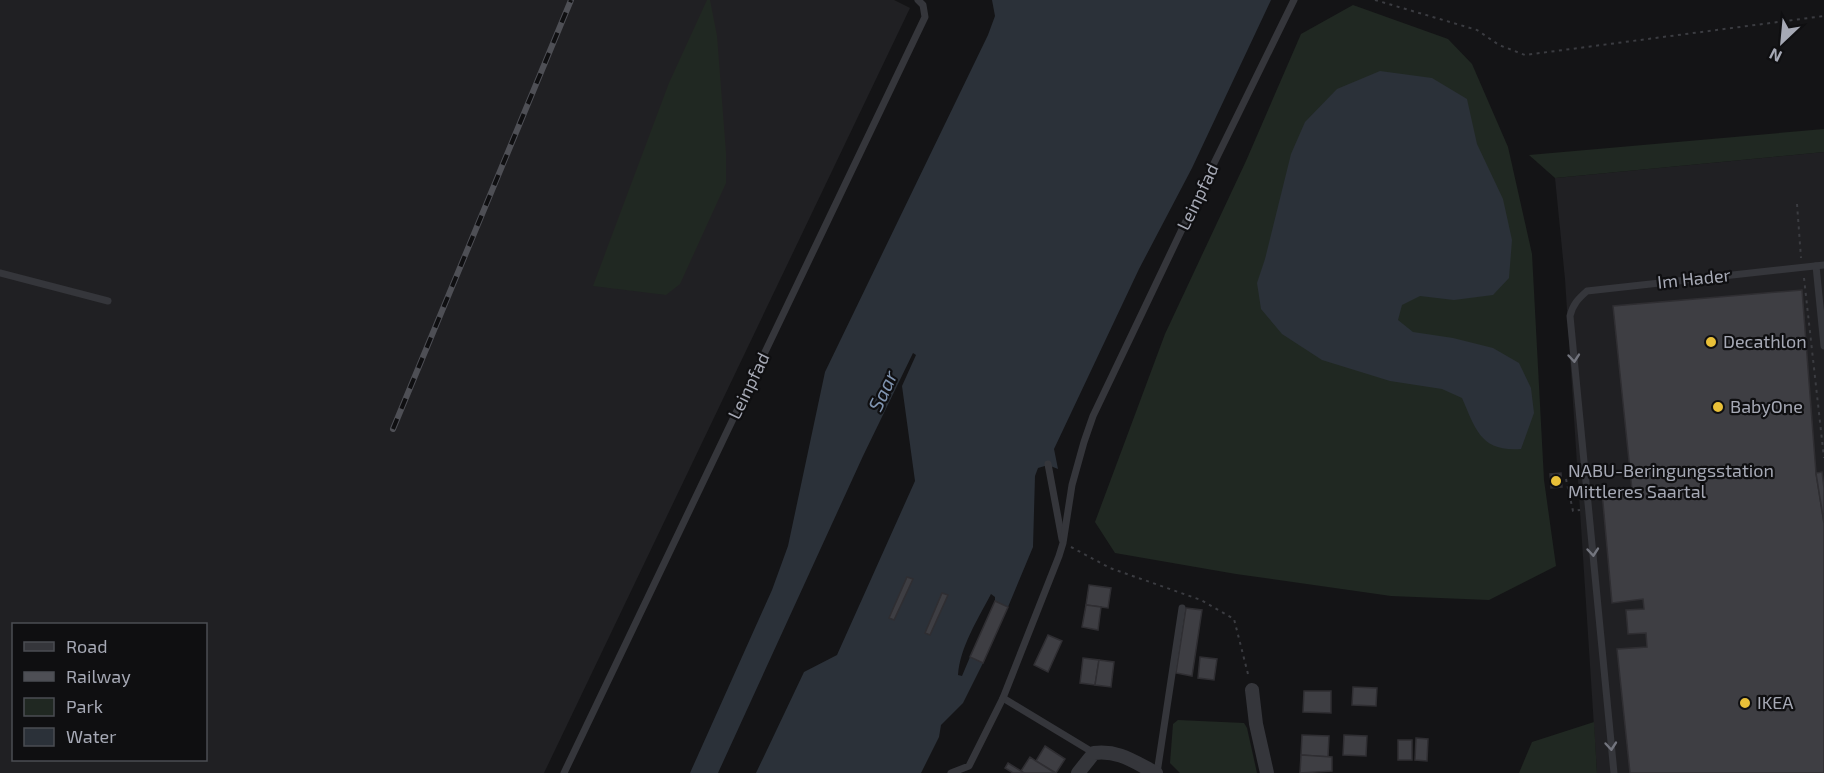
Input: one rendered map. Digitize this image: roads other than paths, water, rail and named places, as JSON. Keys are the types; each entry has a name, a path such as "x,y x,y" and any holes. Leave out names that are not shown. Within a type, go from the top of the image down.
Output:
{"street":[{"path":"1252,690 1256,724 1267,773"},
{"path":"1078,773 1094,753 1116,752 1156,773"}],"lane":[{"name":"Leinpfad","path":"564,773 925,17 923,5 918,0"},
{"name":"Leinpfad","path":"951,773 969,766 1003,698 1063,543 1072,485 1093,416 1294,0"},
{"name":"Im Hader","path":"1614,773 1570,316 1575,301 1587,291 1820,265 1824,346"},
{"path":"0,273 108,301"},
{"path":"1048,465 1063,543"},
{"path":"1156,773 1182,608"},
{"path":"1003,698 1094,753"}],"water":[{"name":"Saar","path":"992,0 1271,0 1192,168 1139,269 1054,449 1058,469 1048,465 1038,468 1035,476 1033,547 1008,607 995,601 995,597 991,594 975,623 962,654 958,675 962,676 970,657 983,663 963,703 941,725 939,737 921,773 756,773 804,672 837,655 915,481 902,386 916,355 913,353 863,456 718,773 690,773 772,590 788,546 825,372 988,35 995,16","holes":["908,577 912,580 894,620 889,618","942,593 947,595 930,635 925,633"]},
{"path":"1380,71 1432,78 1467,99 1477,144 1503,199 1512,240 1509,278 1493,295 1454,300 1420,296 1402,305 1398,320 1413,332 1453,338 1493,348 1519,363 1531,388 1534,413 1521,449 1497,447 1488,443 1476,429 1462,398 1442,389 1390,381 1322,360 1282,334 1261,309 1257,283 1291,154 1305,122 1337,89"}],"railway":[{"path":"393,429 571,0"}],"place":[{"name":"Decathlon","path":"1711,342"},
{"name":"BabyOne","path":"1718,407"},
{"name":"NABU-Beringungsstation Mittleres Saartal","path":"1556,481"},
{"name":"IKEA","path":"1745,703"}]}
